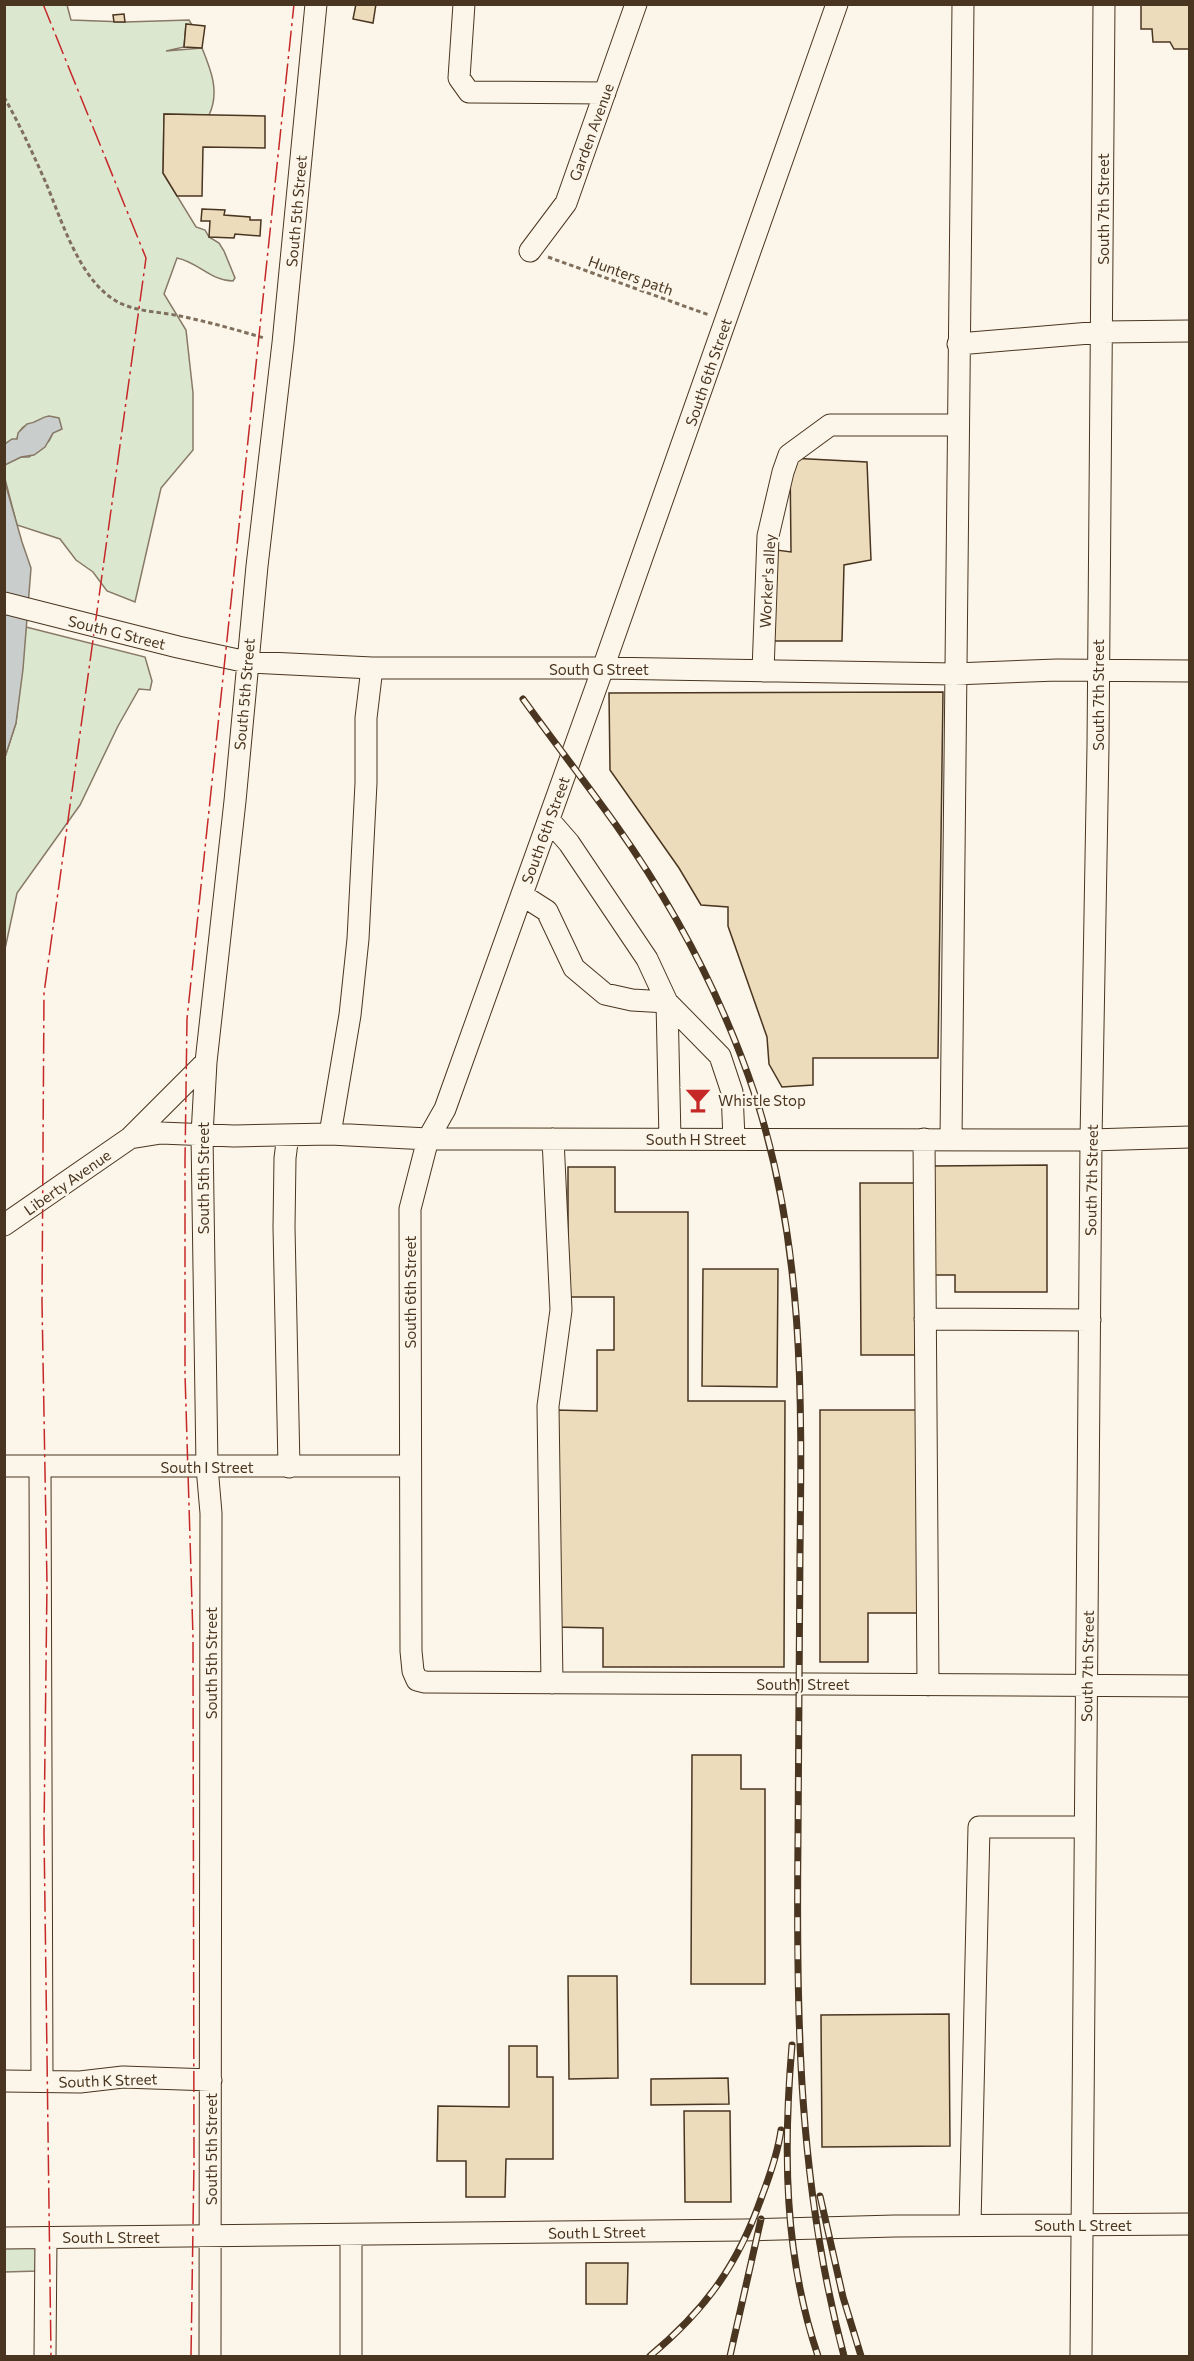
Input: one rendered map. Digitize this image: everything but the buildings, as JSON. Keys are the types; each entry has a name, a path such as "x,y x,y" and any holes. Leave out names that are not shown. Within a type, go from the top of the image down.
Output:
{"street":[{"name":"South 5th Street","path":"210,2356 212,2237 211,1513 207,1467 202,1135 206,1062 235,801 247,662 284,343 316,4"},
{"path":"464,4 459,78 469,92 605,93"},
{"name":"Garden Avenue","path":"530,251 566,203 636,4"},
{"name":"South 6th Street","path":"417,1680 413,1671 411,1651 410,1209 428,1139 445,1109 837,4"},
{"path":"951,1140 954,674 963,4"},
{"name":"South 7th Street","path":"1081,2356 1089,1320 1104,4"},
{"path":"958,344 1102,332 1190,332"},
{"name":"Worker's alley","path":"763,671 768,536 789,455 830,425 957,425"},
{"name":"South G Street","path":"10,605 247,662 372,668 603,668 954,674 1057,670 1190,671"},
{"path":"330,1134 350,1015 358,939 366,783 366,718 372,668"},
{"path":"549,820 569,843 647,959 667,1002 720,1056 732,1092 734,1139"},
{"path":"522,895 547,910 574,968 605,993 632,1000 667,1002"},
{"path":"667,1002 670,1139"},
{"name":"Liberty Avenue","path":"4,1226 130,1138 206,1062"},
{"name":"Liberty Avenue","path":"130,1138 161,1133 202,1135"},
{"name":"South H Street","path":"202,1135 330,1134 428,1139 1091,1140 1190,1137"},
{"path":"288,1135 284,1227 289,1467"},
{"path":"552,1683 548,1406 561,1310 553,1139"},
{"path":"924,1139 928,1685"},
{"path":"925,1319 1089,1320"},
{"name":"South I Street","path":"4,1466 409,1466"},
{"path":"40,1466 42,2081"},
{"name":"South J Street","path":"417,1680 425,1682 552,1683 1190,1686"},
{"path":"970,2225 979,1827 1085,1827"},
{"name":"South K Street","path":"4,2081 80,2082 123,2077 211,2080"},
{"name":"South L Street","path":"4,2238 1190,2224"},
{"path":"351,2235 351,2356"},
{"path":"45,2356 46,2238"}],"path":[{"path":"4,97 17,118 75,250 87,272 113,300 132,308 218,325 284,343"},
{"name":"Hunters path","path":"530,251 725,321"}],"green space":[{"path":"5,5 67,5 71,20 125,22 189,20 192,25 186,24 184,47 166,51 202,48 213,81 214,98 209,115 164,114 163,173 196,227 205,230 209,237 219,243 235,278 233,281 218,278 192,263 177,258 164,294 186,330 193,393 193,450 161,488 135,602 107,591 93,572 76,560 60,539 17,525 5,479 5,464 21,457 29,457 49,441 53,433 37,426 27,425 19,432 17,439 5,444"},
{"path":"26,627 145,657 152,681 150,690 139,689 118,726 80,805 17,893 5,949 5,757 16,723"},
{"path":"4,2247 38,2247 38,2271 5,2272"}],"shaded area":[{"path":"49,416 59,418 62,429 53,433 45,447 34,455 21,457 5,465 5,444 12,439 17,439 18,433 27,424"},
{"path":"4,479 31,568 16,723 5,757"}],"railway":[{"path":"523,699 638,856 696,955 728,1024 755,1095 771,1151 783,1208 797,1322 800,1379 798,1970 803,2099 817,2227 844,2356"},
{"path":"792,2045 787,2124 792,2242 798,2280 818,2356"},
{"path":"650,2356 688,2321 731,2265 753,2221 776,2155 781,2130"},
{"path":"820,2196 843,2297 861,2356"},
{"path":"730,2356 761,2219"}],"power":[{"path":"43,4 146,258 44,993 42,1303 47,1584 44,1833 51,2356"},
{"path":"191,2356 194,2162 193,1637 185,1374 187,1019 294,4"}],"place":[{"name":"Whistle Stop","path":"698,1100"}]}
